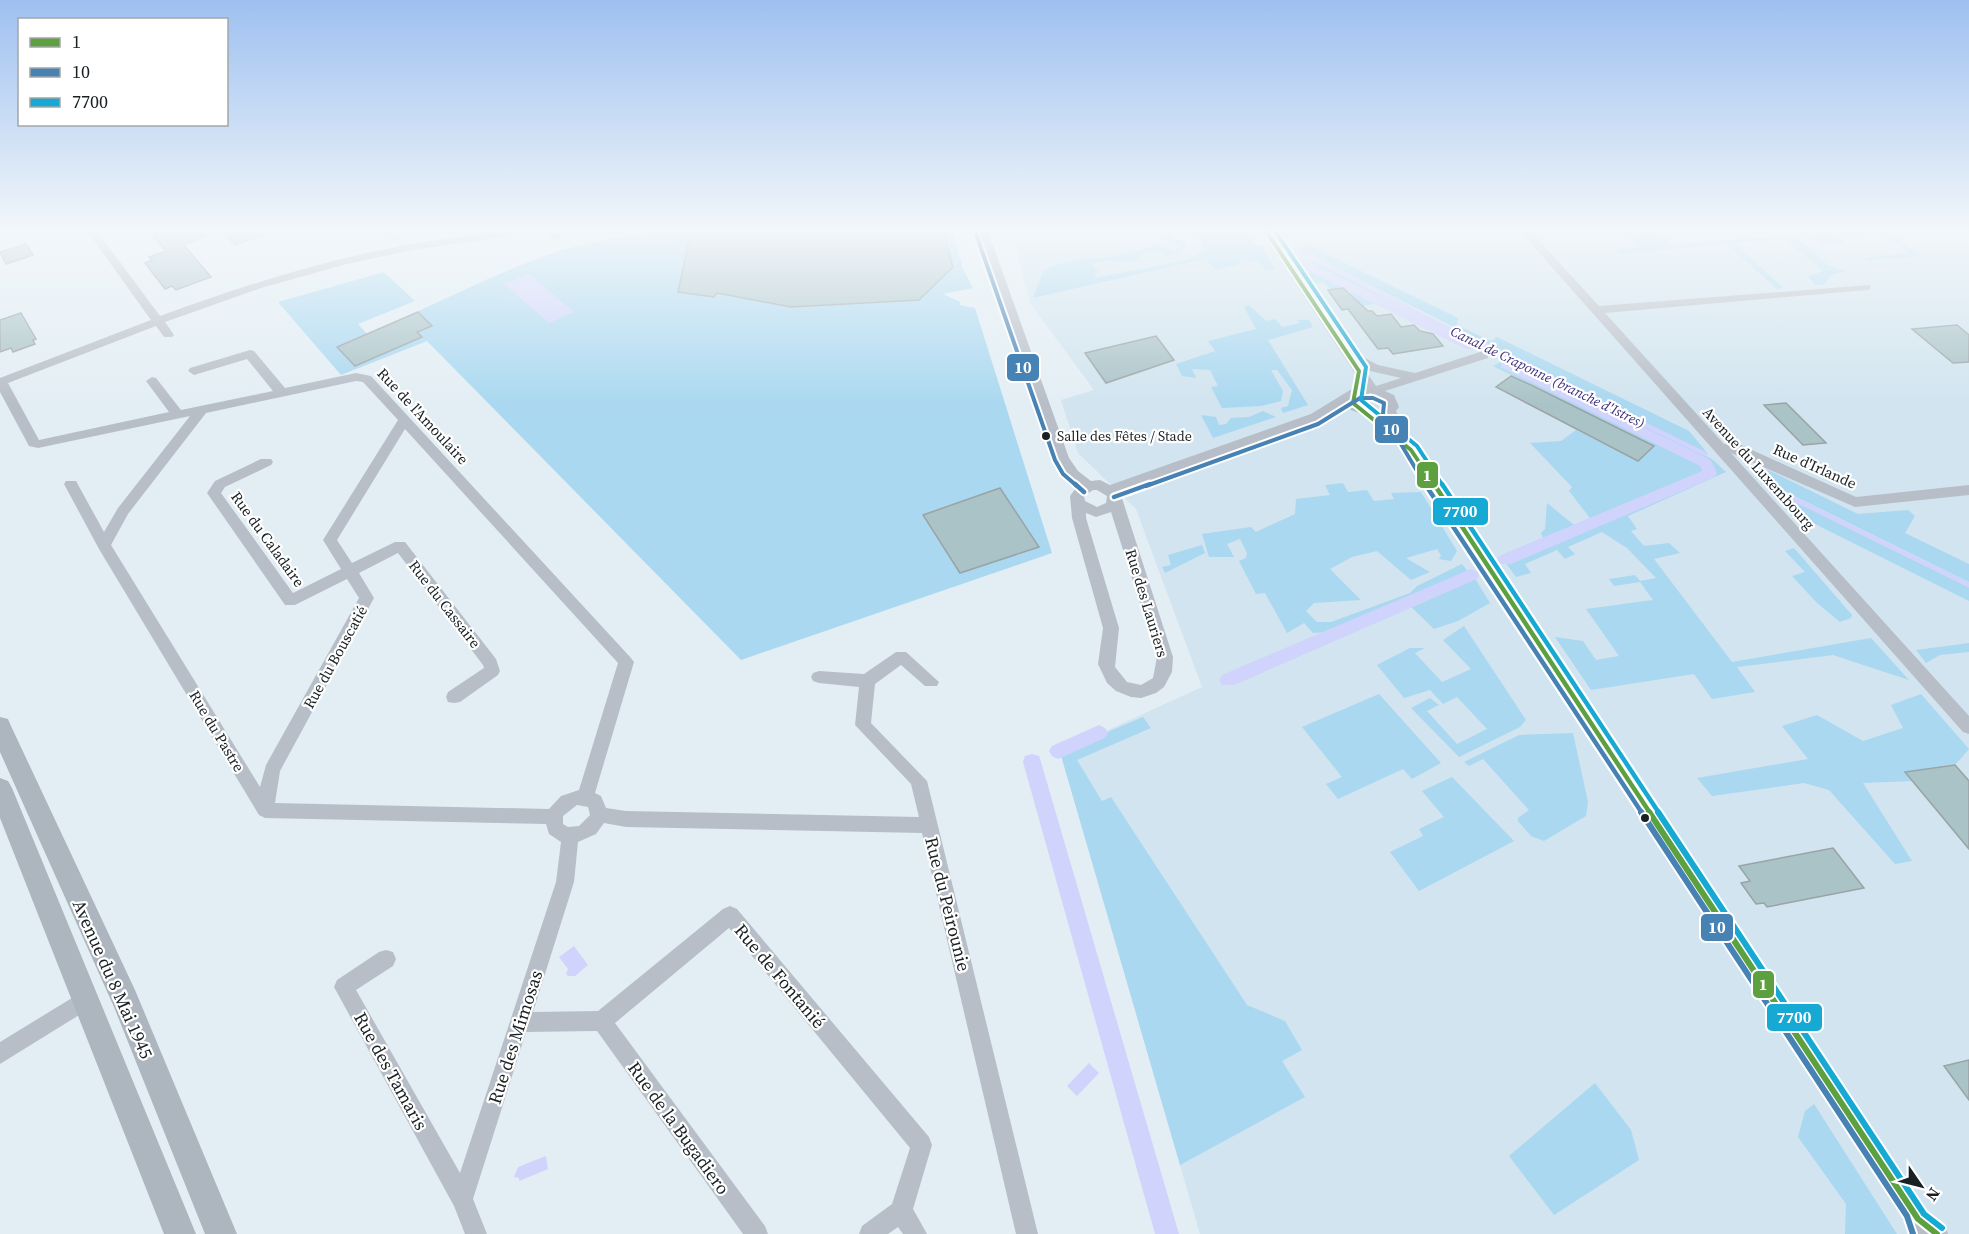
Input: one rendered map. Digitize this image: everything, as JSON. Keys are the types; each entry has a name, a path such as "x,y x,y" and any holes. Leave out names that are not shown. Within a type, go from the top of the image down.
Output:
{"main road":[{"name":"Avenue du 8 Mai 1945","path":"0,726 125,1000 221,1234"},
{"name":"Avenue du 8 Mai 1945","path":"0,788 180,1234"}],"street":[{"path":"134,289 168,335"},
{"path":"0,382 251,289"},
{"path":"1004,289 1055,433 1062,459 1069,472 1088,486"},
{"path":"1304,289 1373,390 1390,405 1411,450 1919,1227 1937,1234"},
{"name":"Avenue du Luxembourg","path":"1577,289 1969,727"},
{"path":"1597,310 1847,289"},
{"path":"1346,351 1384,372 1426,376"},
{"path":"194,371 250,354 282,393"},
{"path":"1113,496 1315,417 1353,395 1426,376 1484,354"},
{"path":"1359,371 1353,403 1411,450"},
{"path":"1315,417 1366,413 1380,415 1426,376"},
{"name":"Rue de l'Amoulaire","path":"0,382 34,443 38,444 363,377 405,419 626,662 585,797"},
{"path":"152,381 178,415"},
{"path":"104,545 123,511 201,411"},
{"name":"Rue du Bouscatié","path":"265,810 272,770 367,598 330,540 405,419"},
{"name":"Rue d'Irlande","path":"1720,449 1736,448 1855,502 1969,490"},
{"name":"Rue du Caladaire","path":"266,462 220,484 214,493 290,601 351,571"},
{"name":"Rue du Pastre","path":"71,484 104,545 265,810"},
{"path":"1100,485 1113,496 1109,509 1096,512 1079,504 1077,496 1088,486 1100,485"},
{"name":"Rue des Lauriers","path":"1079,504 1079,518 1111,628 1111,642 1106,653 1105,666 1110,676 1129,691 1150,690 1159,685 1166,673 1166,657 1113,496"},
{"name":"Rue du Cassaire","path":"351,571 399,546 491,663 492,671 454,697"},
{"path":"819,677 867,681 902,656 931,682"},
{"path":"867,681 863,725 919,781 928,825"},
{"path":"585,797 598,805 599,815 592,828 570,836 555,828 554,817 562,804 585,797"},
{"path":"265,810 554,817"},
{"name":"Rue du Peirounie","path":"599,815 626,819 928,825 1027,1234"},
{"name":"Rue des Mimosas","path":"462,1199 564,882 570,836"},
{"name":"Rue de Fontanié","path":"602,1021 730,915 921,1145 901,1211"},
{"name":"Rue des Tamaris","path":"386,959 344,987 462,1199"},
{"path":"0,1054 86,1000"},
{"path":"520,1022 602,1021"},
{"name":"Rue de la Bugadiero","path":"602,1021 757,1234"},
{"path":"462,1199 476,1234"},
{"path":"870,1234 901,1211 916,1234"}],"shaded area":[{"path":"325,289 402,289 415,301 358,324 367,334 467,289 970,289 943,294 960,302 960,305 975,308 1052,553 741,660 427,341 341,375 278,302"},
{"path":"509,289 546,289 574,312 549,323"},
{"path":"1026,289 1969,289 1969,1234 1200,1234 1060,752 1202,687 1136,509 1078,453 1061,400 1094,390 1030,303"},
{"path":"1036,289 1075,289 1033,298"},
{"path":"1330,289 1351,289 1379,303 1363,306 1348,290"},
{"path":"1360,289 1368,289 1421,317 1712,459 1726,472 1628,516 1637,529 1631,531 1644,546 1669,543 1680,553 1654,559 1732,662 1871,638 1909,680 1833,655 1737,667 1755,692 1712,699 1694,674 1591,690 1555,637 1583,641 1596,660 1619,656 1586,609 1653,600 1640,582 1614,586 1609,579 1635,575 1640,581 1656,578 1627,548 1602,532 1568,547 1575,554 1565,559 1557,550 1525,564 1531,573 1516,577 1505,562 1711,474 1708,462"},
{"path":"1377,289 1398,289 1458,318 1457,325 1491,341 1497,337 1689,431 1708,454"},
{"path":"1249,305 1266,321 1275,319 1282,327 1300,323 1297,320 1309,320 1313,327 1268,340 1308,405 1283,413 1281,408 1288,406 1292,390 1277,370 1271,370 1283,391 1281,401 1261,406 1222,408 1211,387 1218,386 1210,370 1192,369 1196,378 1182,376 1176,364 1215,351 1208,341 1256,329 1244,307"},
{"path":"1501,362 1703,464 1706,472 1503,559 1500,556 1543,538 1541,533 1545,529 1547,503 1574,525 1590,518 1569,491 1572,487 1530,443 1561,441 1576,430 1638,461 1654,446 1493,366"},
{"path":"1263,411 1276,417 1213,438 1201,415 1216,417 1219,425 1226,424 1231,418 1249,417"},
{"path":"1766,469 1858,514 1908,510 1915,516 1905,533 1969,564 1969,582 1780,489"},
{"path":"1343,483 1348,492 1367,490 1374,501 1394,499 1391,493 1421,492 1457,551 1451,561 1439,559 1441,555 1437,549 1406,558 1430,572 1411,580 1377,551 1352,557 1330,569 1361,600 1314,603 1306,611 1317,622 1331,622 1410,593 1417,586 1462,564 1468,572 1328,632 1313,633 1304,623 1287,633 1265,593 1256,594 1239,561 1246,558 1247,553 1240,539 1227,544 1234,557 1209,557 1202,534 1251,527 1256,532 1295,514 1296,499 1330,495 1325,485"},
{"path":"1789,498 1969,587 1969,601 1803,518"},
{"path":"1202,545 1205,553 1165,573 1162,567 1171,565 1168,555"},
{"path":"1794,548 1852,615 1851,618 1840,622 1817,603 1792,576 1805,572 1785,551"},
{"path":"1474,577 1490,603 1458,621 1434,629 1408,604"},
{"path":"1464,626 1526,720 1520,727 1459,757 1411,708 1430,698 1439,705 1427,711 1457,744 1487,729 1457,697 1443,704 1430,690 1404,698 1377,665 1410,648 1425,648 1415,653 1442,682 1471,669 1443,640"},
{"path":"1969,643 1969,652 1940,655 1926,663 1916,650"},
{"path":"1379,694 1441,763 1412,779 1403,769 1338,799 1326,784 1342,777 1302,727"},
{"path":"1921,694 1969,749 1955,765 1906,772 1913,781 1863,783 1912,861 1895,864 1829,790 1804,783 1712,796 1697,778 1808,759 1782,726 1817,715 1863,741 1903,728 1891,705"},
{"path":"1143,717 1151,728 1077,760 1102,801 1111,797 1247,1005 1285,1021 1302,1050 1282,1061 1305,1097 1180,1165 1060,752"},
{"path":"1573,733 1588,802 1586,816 1544,841 1531,836 1518,821 1518,818 1529,810 1483,759 1469,766 1464,762 1519,735"},
{"path":"1452,777 1514,841 1419,891 1390,852 1423,836 1419,829 1444,817 1422,791"},
{"path":"574,946 588,965 575,976 568,976 566,974 568,969 559,957"},
{"path":"1089,1063 1099,1073 1077,1096 1067,1086"},
{"path":"1595,1083 1631,1130 1639,1160 1554,1215 1509,1156"},
{"path":"1814,1104 1897,1234 1845,1234 1846,1204 1798,1137 1805,1111"},
{"path":"546,1156 548,1169 519,1181 519,1178 514,1177 518,1167"}],"building":[{"path":"679,289 931,289 919,300 791,307 717,293 714,297 678,292"},
{"path":"1344,289 1368,311 1372,311 1377,316 1391,314 1401,327 1414,325 1420,331 1433,334 1443,346 1393,354 1388,348 1378,349 1348,309 1342,310 1328,290"},
{"path":"418,312 432,326 417,332 422,337 355,366 337,347"},
{"path":"21,313 36,339 33,340 35,344 13,352 11,348 0,352 0,320"},
{"path":"1957,325 1969,335 1969,362 1953,363 1912,329"},
{"path":"1156,336 1174,360 1106,383 1085,353"},
{"path":"1511,376 1654,446 1638,461 1496,387"},
{"path":"1786,403 1826,443 1803,445 1764,405"},
{"path":"1000,488 1039,547 960,573 923,515"},
{"path":"1955,765 1969,781 1969,849 1905,772"},
{"path":"1833,848 1864,888 1767,907 1764,903 1756,904 1741,883 1750,881 1739,866"},
{"path":"1969,1060 1969,1100 1944,1066"}],"waterway":[{"path":"1354,289 1471,346"},
{"name":"Canal de Craponne (branche d'Istres)","path":"1371,289 1705,454"},
{"path":"1505,560 1710,473 1706,463 1506,364"},
{"name":"Canal de Craponne (branche d'Istres)","path":"1794,499 1969,585"},
{"path":"1228,680 1471,575"},
{"path":"1058,751 1099,733"},
{"path":"1032,762 1167,1234"}],"transit line":[{"name":"10","path":"995,289 1055,460 1063,474 1084,492"},
{"name":"1","path":"1304,289 1359,371 1353,403 1411,450 1918,1219 1937,1234"},
{"name":"7700","path":"1314,289 1366,367 1361,400 1417,446 1924,1214 1942,1228"},
{"name":"10","path":"1114,497 1318,424 1360,398 1373,398 1384,403 1383,414 1405,454 1907,1216 1913,1234"}],"place":[{"name":"Salle des Fêtes / Stade","path":"1046,436"}]}
